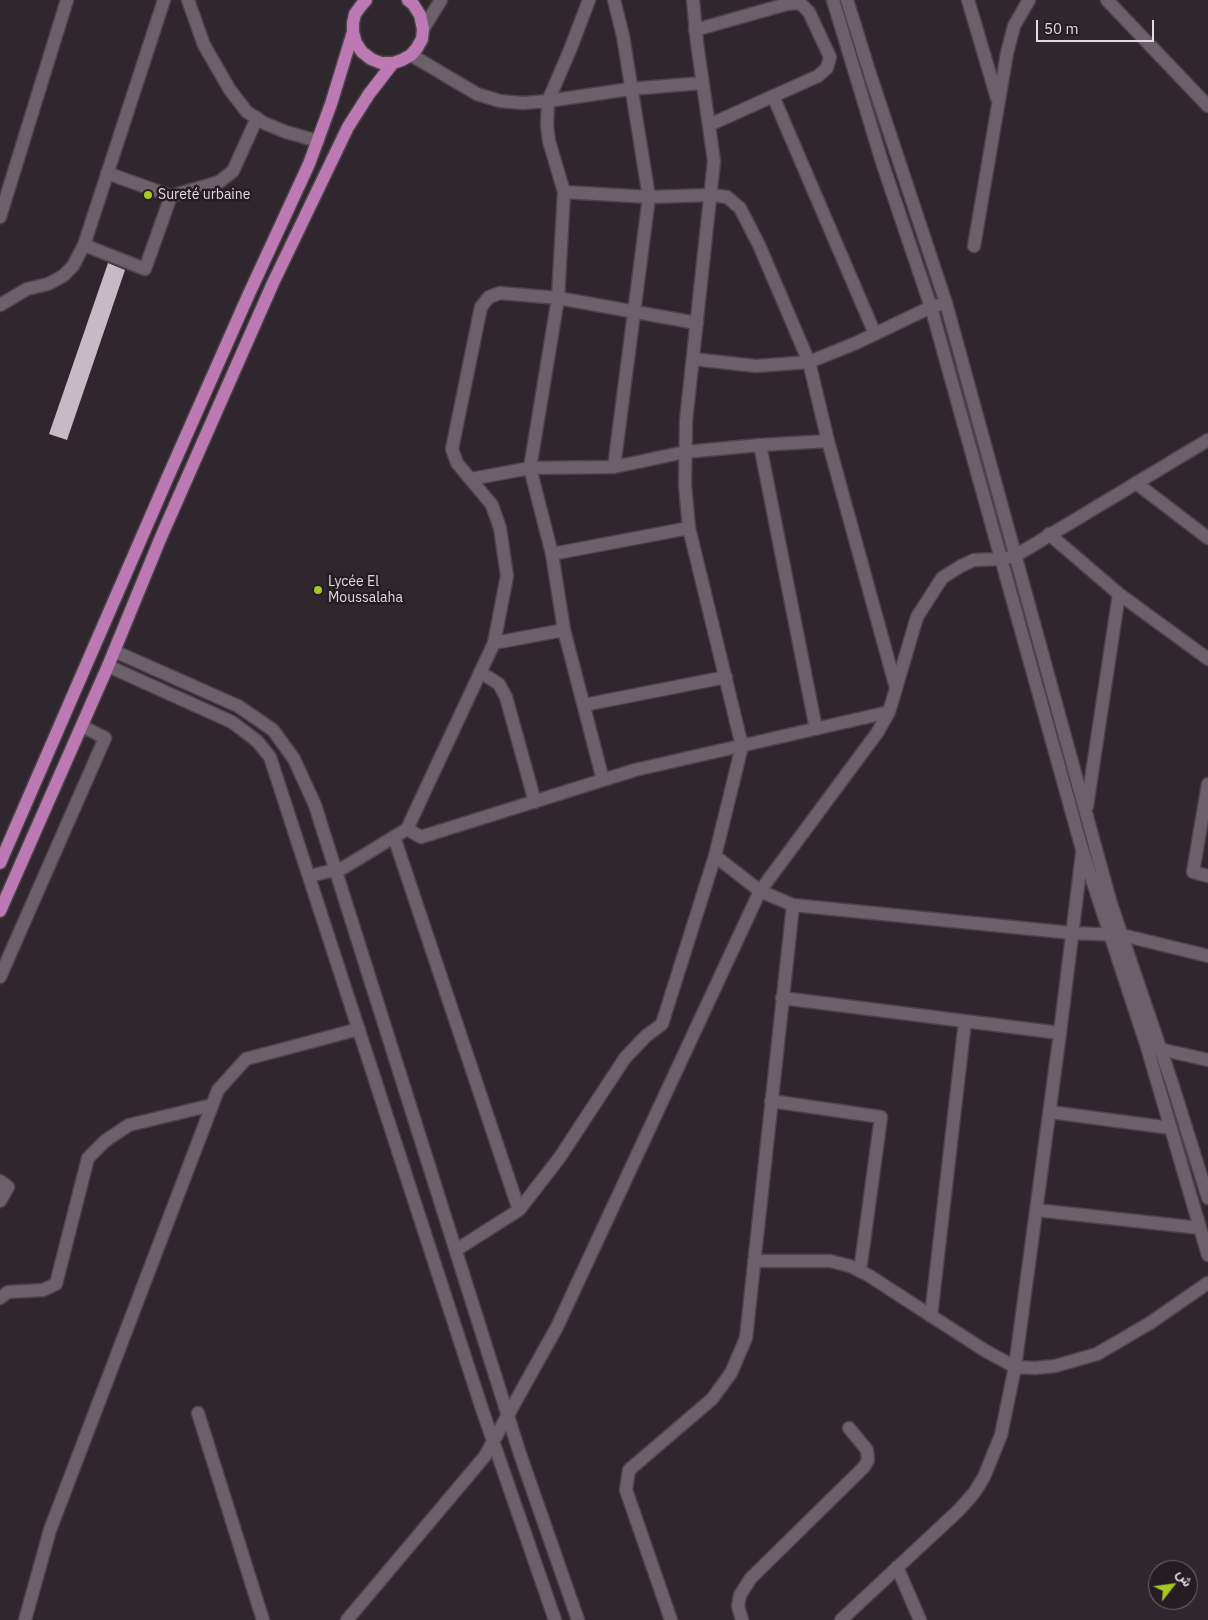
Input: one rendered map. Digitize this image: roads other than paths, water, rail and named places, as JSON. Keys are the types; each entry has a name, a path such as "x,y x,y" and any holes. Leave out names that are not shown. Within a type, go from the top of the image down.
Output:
{"main road":[{"path":"352,32 362,52 371,59 381,63 393,63 411,55 419,43 423,29 420,15 408,0"},
{"path":"0,863 167,479 309,164 344,66 355,14 362,2"},
{"path":"0,911 273,283 348,127 369,94 393,63"}],"street":[{"path":"0,217 67,0"},
{"path":"0,305 27,289 48,284 63,276 73,266 84,245 164,0"},
{"path":"188,0 204,45 230,90 247,112 264,123 286,132 318,141"},
{"path":"423,29 441,0"},
{"path":"589,0 548,101 547,126 549,141 564,192 558,298 530,468 552,554 564,630 603,780"},
{"path":"614,0 623,36 630,89 649,197 614,467"},
{"path":"456,1250 519,1210 560,1157 626,1058 646,1036 662,1024 715,856 742,746 689,528 685,484 686,421 714,161 692,0"},
{"path":"833,0 882,162 931,307 1082,849 1161,1048 1208,1198"},
{"path":"846,0 946,303 1112,904 1116,935 1208,1255"},
{"path":"968,0 999,103"},
{"path":"974,246 1007,53 1014,26 1029,0"},
{"path":"1107,0 1208,106"},
{"path":"695,30 787,4 800,3 809,12 830,57 828,68 818,76 709,125"},
{"path":"411,55 477,94 500,101 522,103 548,101 630,89 702,82"},
{"path":"773,96 876,334"},
{"path":"107,173 171,196 219,182 233,171 257,118"},
{"path":"564,192 649,197 727,197 740,208 759,245 809,362 828,441 896,688"},
{"path":"84,245 145,269 171,196"},
{"path":"309,876 343,868 407,829 494,642 507,576 500,528 492,505 457,463 452,449 481,307 489,297 500,293 558,298 697,323"},
{"path":"694,359 756,366 809,362 876,334 931,307 946,303"},
{"path":"347,1620 485,1456 557,1327 760,891 878,733 889,712 917,617 942,578 974,560 1001,559 1015,556 1208,440"},
{"path":"471,479 530,468 614,467 685,452 828,441"},
{"path":"760,445 816,729"},
{"path":"1136,483 1208,538"},
{"path":"552,554 689,528"},
{"path":"1049,534 1119,594 1208,659"},
{"path":"1086,812 1119,594"},
{"path":"494,642 564,630"},
{"path":"114,651 238,706 273,730 294,759 315,805 508,1414 578,1620"},
{"path":"108,666 232,722 257,741 270,757 493,1441 555,1620"},
{"path":"480,672 499,684 506,697 535,802"},
{"path":"584,705 726,678"},
{"path":"407,829 421,837 635,770 889,712"},
{"path":"0,977 105,738 82,726"},
{"path":"1208,784 1193,872 1208,876"},
{"path":"394,837 519,1210"},
{"path":"841,1620 959,1510 974,1493 984,1478 1001,1435 1015,1367 1050,1112 1082,849"},
{"path":"715,856 760,891 793,904 1072,933 1116,935 1208,956"},
{"path":"672,1620 626,1490 629,1470 712,1399 732,1373 746,1338 793,904"},
{"path":"782,998 1060,1033"},
{"path":"931,1316 965,1021"},
{"path":"25,1620 50,1530 218,1090 246,1058 359,1029"},
{"path":"1147,1047 1161,1048 1208,1060"},
{"path":"771,1101 881,1117 860,1271"},
{"path":"0,1298 8,1292 43,1290 56,1284 88,1158 104,1141 129,1125 212,1105"},
{"path":"1050,1112 1171,1128"},
{"path":"0,1181 8,1187 0,1201"},
{"path":"1036,1210 1200,1228"},
{"path":"754,1261 830,1261 850,1266 984,1350 1015,1367 1035,1368 1055,1366 1098,1354 1150,1323 1208,1283"},
{"path":"198,1413 263,1620"},
{"path":"742,1620 738,1606 740,1595 751,1578 864,1467 868,1460 867,1450 849,1428"},
{"path":"898,1567 920,1620"}],"place":[{"name":"Sureté urbaine","path":"148,195"},
{"name":"Lycée El Moussalaha","path":"318,590"}]}
